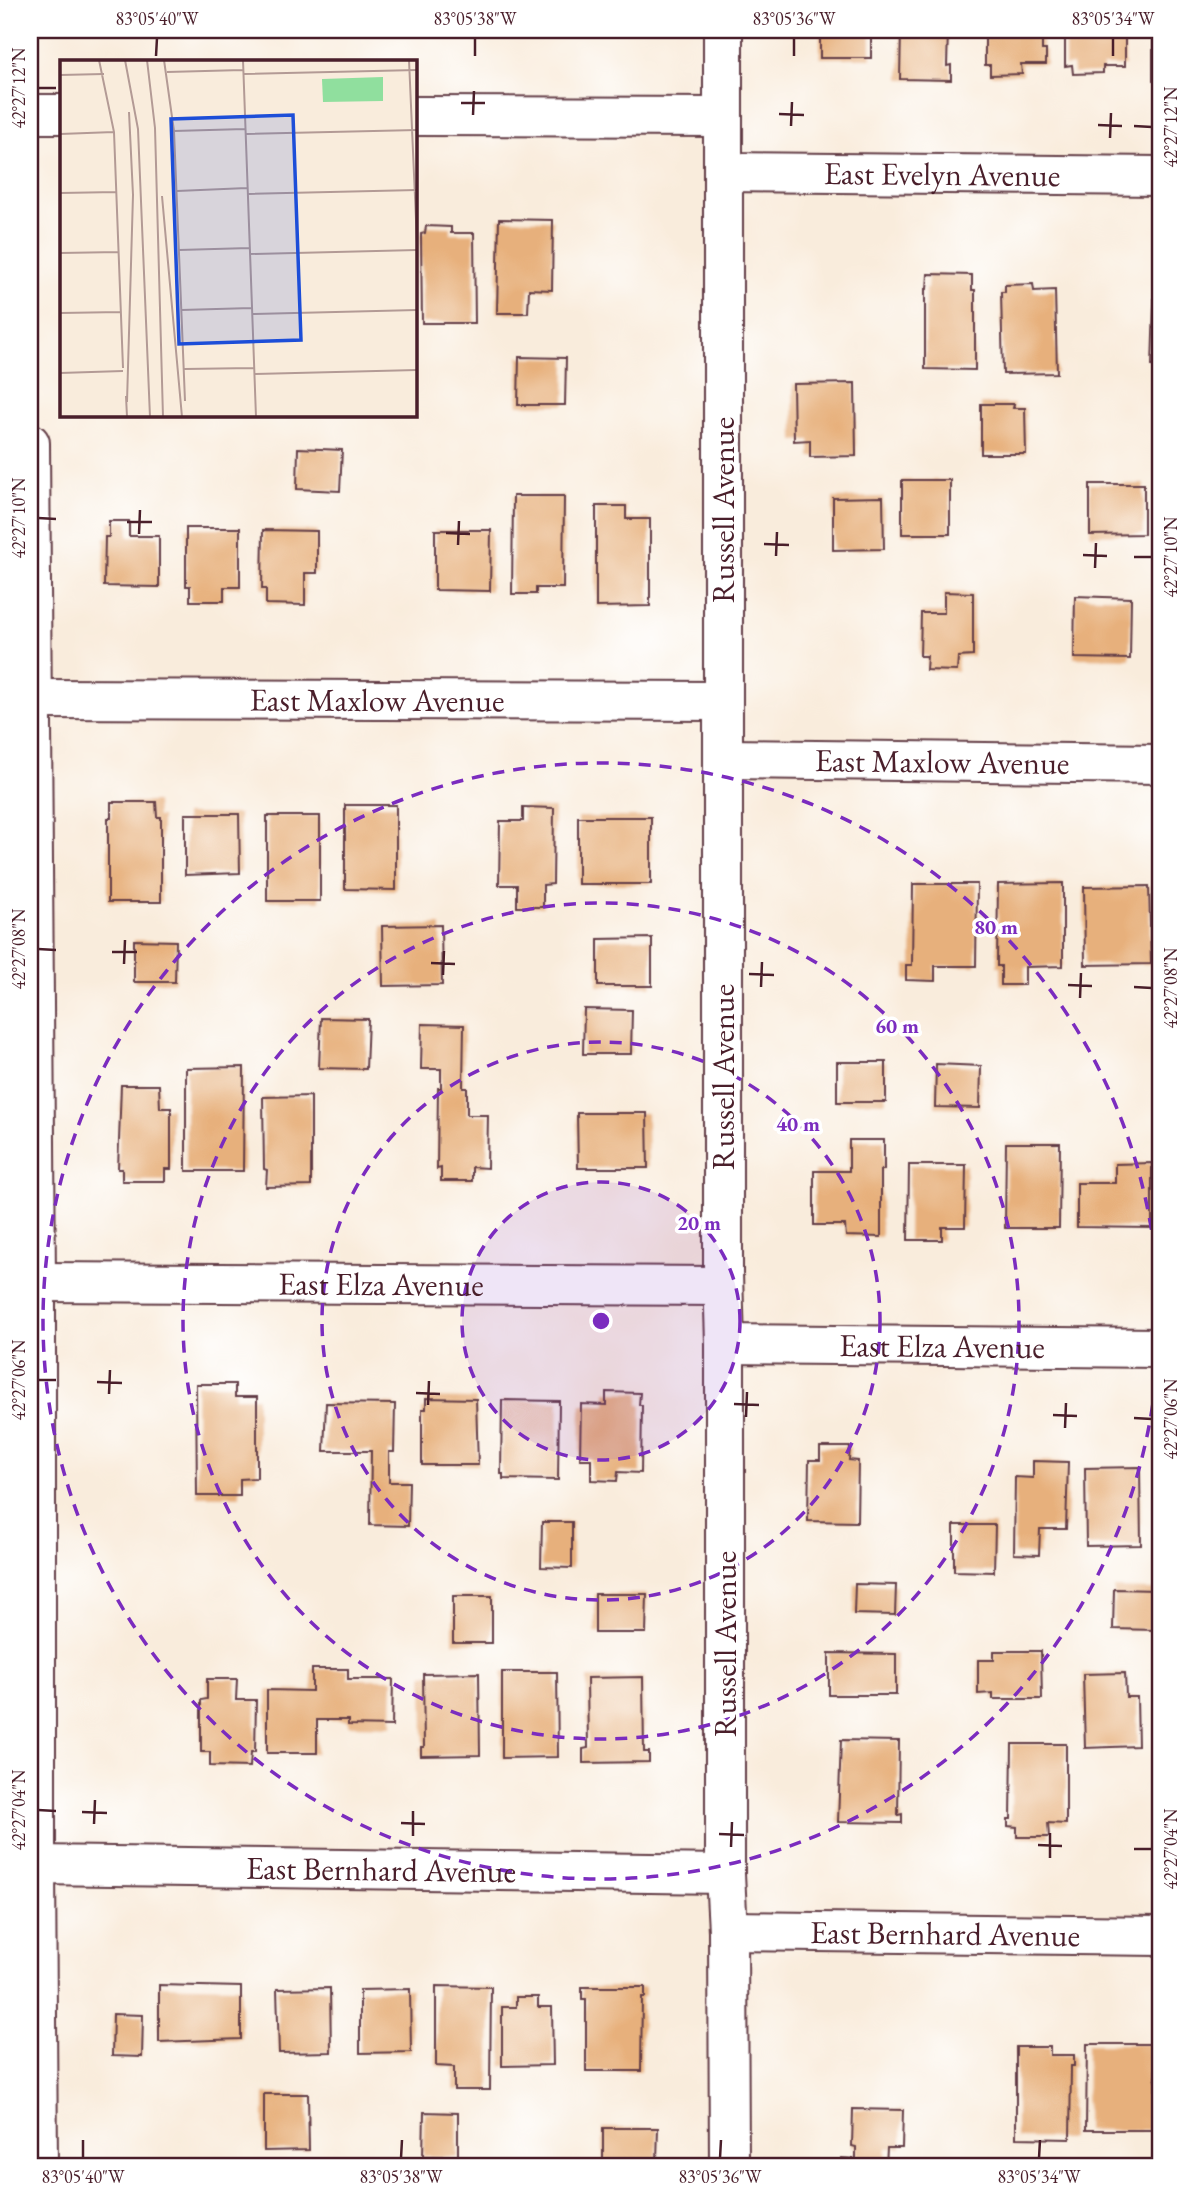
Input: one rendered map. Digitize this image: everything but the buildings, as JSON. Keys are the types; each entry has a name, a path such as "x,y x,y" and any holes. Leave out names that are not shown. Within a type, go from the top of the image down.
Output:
{"street":[{"name":"Russell Avenue","path":"723,30 723,1286 729,2166"},
{"path":"30,114 60,114"},
{"path":"416,116 723,117"},
{"name":"East Evelyn Avenue","path":"723,173 1160,176"},
{"path":"30,443 36,1282 38,2166"},
{"name":"East Maxlow Avenue","path":"32,699 723,701"},
{"name":"East Maxlow Avenue","path":"723,759 1160,764"},
{"name":"East Elza Avenue","path":"36,1282 723,1286"},
{"name":"East Elza Avenue","path":"725,1344 1160,1348"},
{"name":"East Bernhard Avenue","path":"36,1864 725,1874"},
{"name":"East Bernhard Avenue","path":"728,1931 1160,1936"}]}
